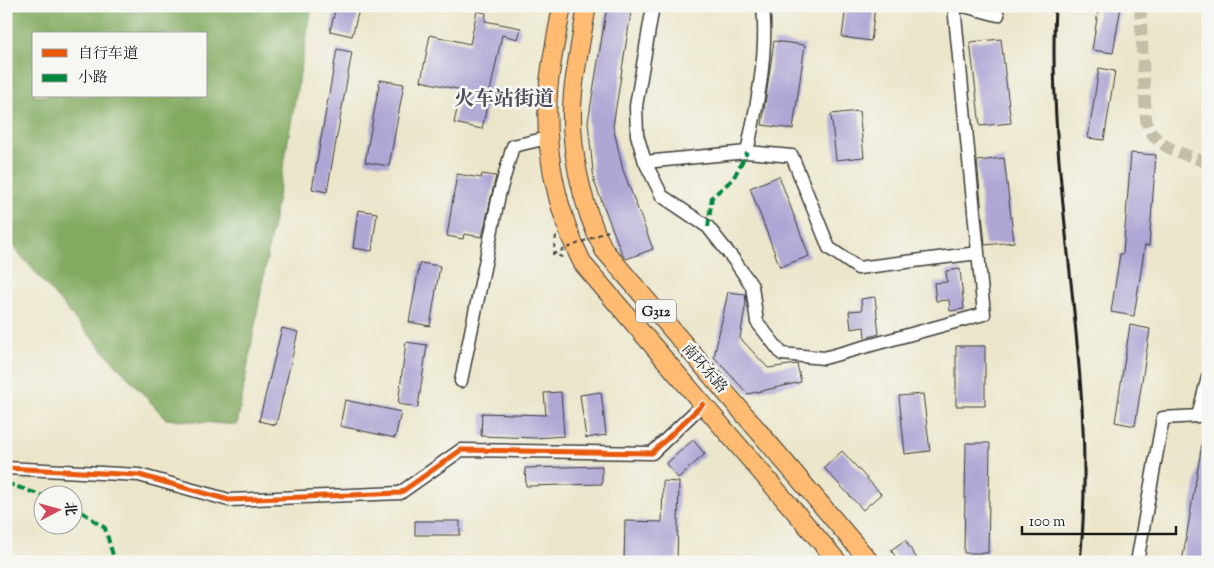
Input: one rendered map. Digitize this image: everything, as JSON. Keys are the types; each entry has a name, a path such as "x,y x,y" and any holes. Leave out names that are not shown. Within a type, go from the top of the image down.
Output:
{"highway":[{"name":"南环东路","path":"562,6 548,91 548,138 566,227 583,264 838,562"},
{"name":"南环东路","path":"587,6 573,94 573,136 592,227 604,250 870,562"}],"street":[{"path":"653,6 636,106 637,135 645,162 662,196 708,227 734,260 752,286 757,322 782,354 824,358 984,314 954,6"},
{"path":"747,152 759,97 765,25 763,6"},
{"path":"964,6 998,15"},
{"path":"461,381 499,195 513,146 548,138"},
{"path":"645,162 747,152 792,156 830,248 858,268 978,253"},
{"path":"1137,562 1163,418 1198,416 1208,377"},
{"path":"6,468 139,475 229,500 400,493 461,450 652,453 703,404"}],"path":[{"path":"552,254 608,231"}],"green space":[{"path":"6,6 312,6 237,425 166,419 81,326 6,238"}],"building":[{"path":"336,6 360,6 352,36 330,31"},
{"path":"607,6 632,6 613,126 623,170 653,249 626,259 622,254 594,181 588,122"},
{"path":"846,6 875,6 871,41 842,37"},
{"path":"1099,6 1121,6 1113,53 1092,50"},
{"path":"477,11 486,13 485,21 521,28 518,39 502,35 482,129 454,123 461,90 421,81 430,35 470,44"},
{"path":"1001,39 1011,123 980,126 970,42"},
{"path":"774,41 805,45 793,129 762,125"},
{"path":"337,49 352,52 327,192 312,189"},
{"path":"1099,68 1115,71 1104,140 1088,138"},
{"path":"380,80 404,84 389,166 365,162"},
{"path":"859,111 864,157 836,160 831,114"},
{"path":"1131,153 1156,155 1149,246 1145,245 1134,316 1111,312 1120,254 1123,254"},
{"path":"1004,158 1014,242 985,245 977,161"},
{"path":"457,174 481,178 482,174 496,176 482,237 464,234 463,239 447,236"},
{"path":"779,176 809,256 780,267 750,188"},
{"path":"358,210 377,213 372,251 353,248"},
{"path":"420,263 440,266 430,326 409,322"},
{"path":"960,269 964,309 950,311 949,300 936,301 934,283 947,282 946,271"},
{"path":"728,292 745,294 746,302 740,338 768,368 797,364 801,382 748,394 714,357"},
{"path":"875,297 879,334 865,338 864,327 851,329 849,311 862,310 861,299"},
{"path":"1130,325 1150,329 1135,426 1115,422"},
{"path":"282,328 298,332 276,425 259,421"},
{"path":"406,342 427,345 418,407 398,404"},
{"path":"956,346 985,346 985,406 956,406"},
{"path":"561,392 564,436 536,438 481,436 482,413 546,415 544,393"},
{"path":"601,392 606,435 586,438 580,395"},
{"path":"923,394 930,451 905,454 899,396"},
{"path":"345,400 401,412 395,438 340,426"},
{"path":"1203,438 1208,439 1208,562 1182,562"},
{"path":"693,440 705,454 678,478 666,464"},
{"path":"966,443 990,443 988,553 964,553"},
{"path":"842,451 881,494 863,510 824,468"},
{"path":"602,466 602,484 526,486 525,468"},
{"path":"663,481 679,482 677,562 624,562 625,521 662,522"},
{"path":"415,521 460,521 460,535 415,535"},
{"path":"905,540 919,562 899,562 891,550"}],"tunnel":[{"path":"1140,6 1146,119 1149,129 1155,137 1170,148 1208,163"}],"railway":[{"path":"1055,6 1054,76 1058,145 1083,423 1084,493 1080,562"}],"marked path":[{"path":"708,227 712,197 733,179 747,152"},
{"path":"6,483 32,492"},
{"path":"82,512 105,528 115,562"}],"cycle path":[{"path":"6,468 139,475 229,500 400,493 461,450 652,453 703,404"}],"district":[{"name":"火车站街道","path":"504,98"}]}
